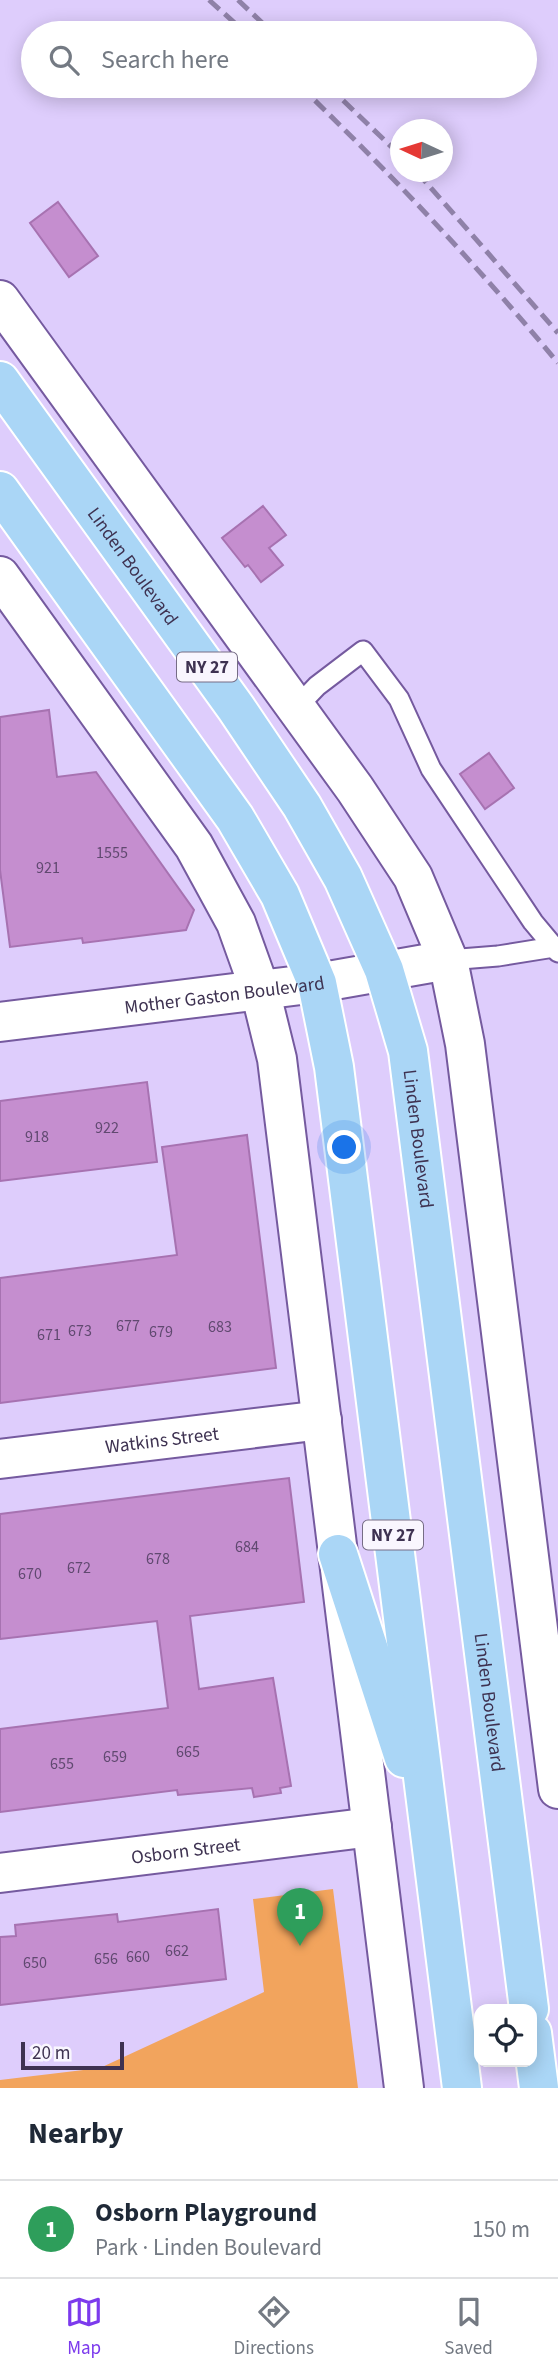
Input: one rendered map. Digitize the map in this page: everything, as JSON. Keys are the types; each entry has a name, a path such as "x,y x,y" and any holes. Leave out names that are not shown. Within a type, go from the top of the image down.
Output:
{"highway":[{"name":"Linden Boulevard","path":"0,381 236,708 302,806 343,878 384,970 408,1051 528,2004"},
{"name":"NY 27","path":"0,491 235,818 280,895 317,983 334,1068 462,2088"},
{"path":"338,1553 432,1848"},
{"path":"446,2088 452,2003"},
{"path":"536,2067 539,2088"}],"street":[{"path":"0,300 355,789 413,877 447,960 465,1044 558,1789"},
{"path":"0,576 194,846 236,923 260,990 277,1059 404,2088"},
{"name":"Mother Gaston Boulevard","path":"0,1022 317,983 447,960"},
{"name":"Watkins Street","path":"0,1459 322,1420"},
{"name":"Osborn Street","path":"0,1873 372,1827"}],"lane":[{"path":"296,708 317,686 363,651 399,699 431,769 533,922 556,949"},
{"path":"447,960 556,949"}],"shaded area":[{"path":"333,1889 358,2088 0,2088 0,2080 100,2068 264,1992 253,1899"}],"building":[{"path":"58,202 98,256 69,277 30,223"},
{"path":"263,506 286,535 269,548 283,565 261,582 222,538"},
{"path":"49,710 57,777 96,772 194,910 186,930 83,943 82,938 10,947 0,870 0,717"},
{"path":"489,753 514,788 485,809 460,774"},
{"path":"147,1082 157,1162 0,1181 0,1101"},
{"path":"247,1135 276,1368 0,1403 0,1278 177,1255 162,1147"},
{"path":"289,1478 304,1602 190,1616 199,1689 273,1678 291,1786 280,1788 281,1793 254,1797 252,1788 178,1795 177,1790 0,1812 0,1729 168,1708 157,1621 0,1639 0,1514"},
{"path":"218,1909 226,1979 0,2005 0,1937 16,1936 15,1925 117,1914 118,1922"}],"railway":[{"path":"209,0 233,21"},
{"path":"238,0 260,21"},
{"path":"312,98 433,221 558,363"},
{"path":"341,98 390,145"},
{"path":"426,182 558,333"}],"place":[{"name":"Osborn Playground","path":"300,1946"}]}
